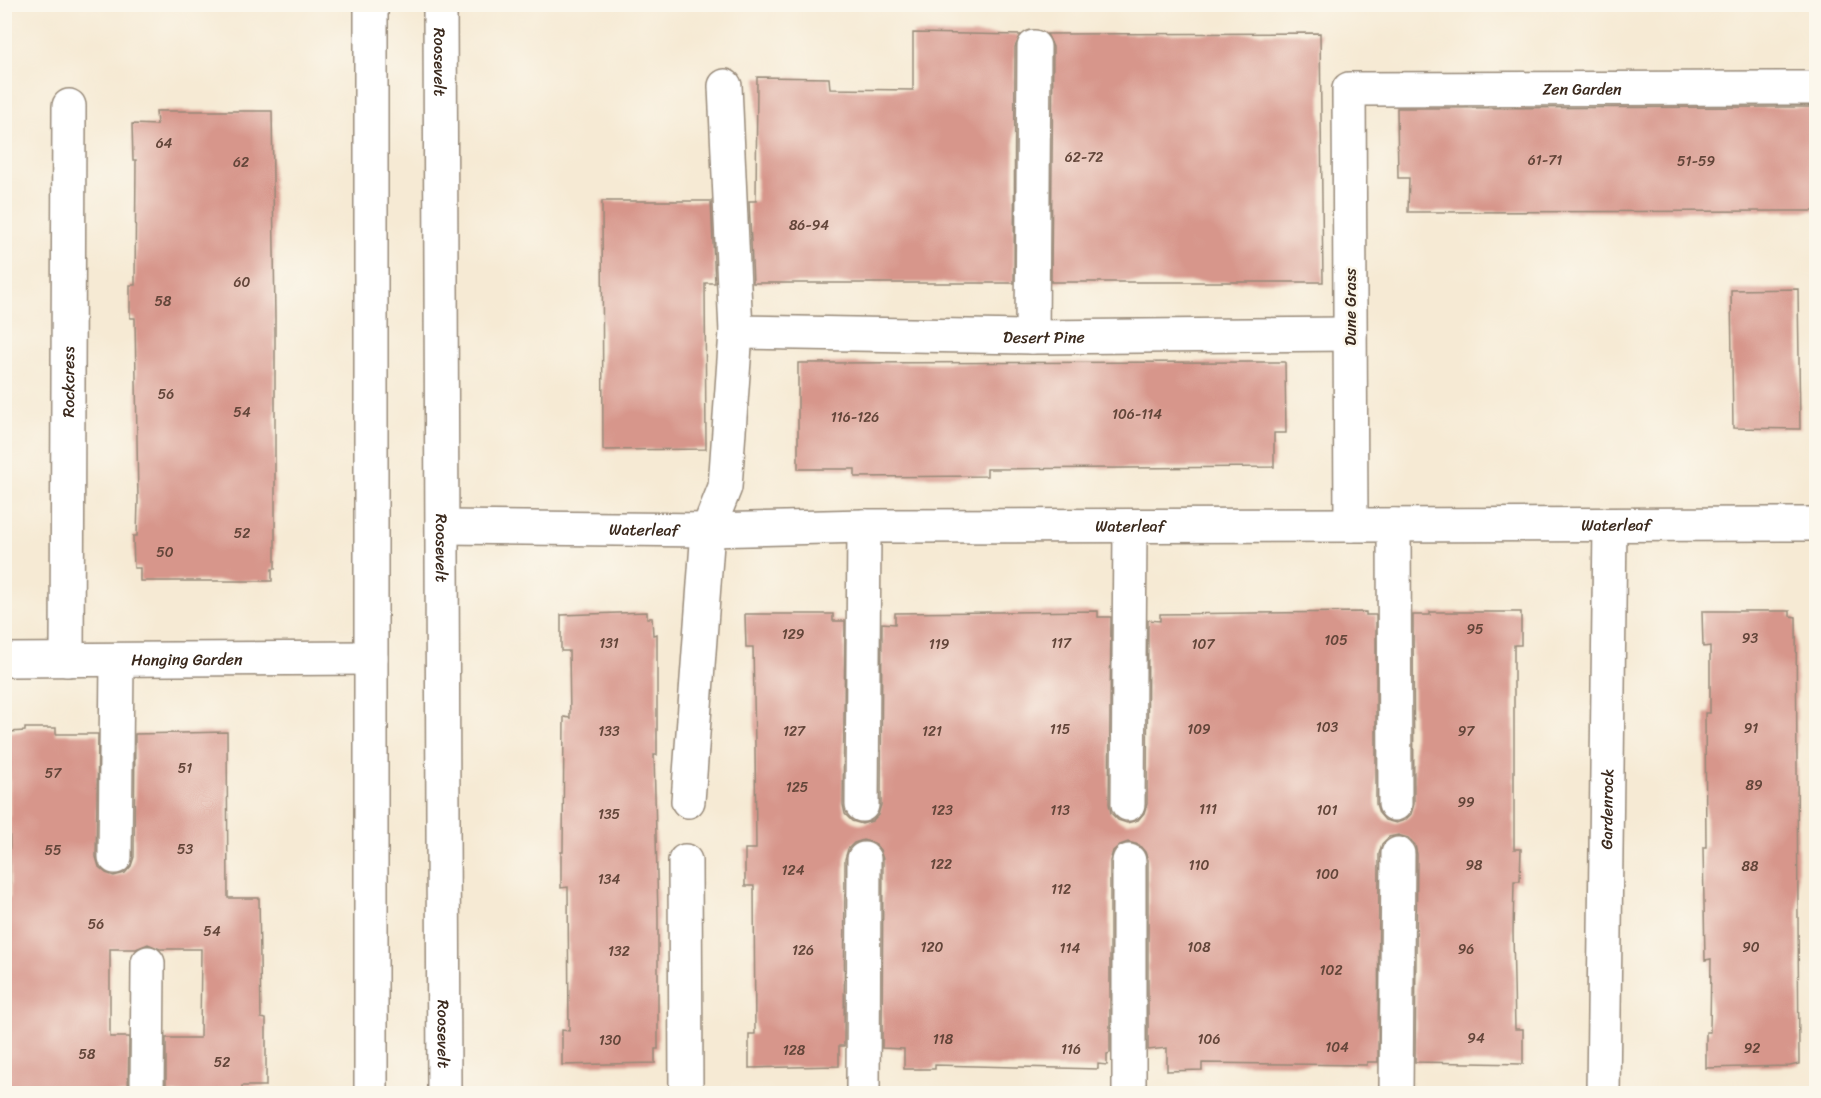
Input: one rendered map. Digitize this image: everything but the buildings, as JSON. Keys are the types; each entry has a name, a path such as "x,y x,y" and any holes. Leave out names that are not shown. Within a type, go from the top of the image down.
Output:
{"street":[{"path":"371,4 371,1094"},
{"name":"Roosevelt","path":"441,4 444,1094"},
{"path":"1032,337 1034,47"},
{"path":"688,801 708,530 725,487 736,332 725,86"},
{"name":"Zen Garden","path":"1348,89 1816,88"},
{"name":"Dune Grass","path":"1348,89 1351,525"},
{"name":"Rockcress","path":"67,660 69,106"},
{"name":"Desert Pine","path":"736,332 1032,337 1350,334"},
{"path":"1816,524 1816,538"},
{"name":"Waterleaf","path":"443,527 708,530 864,526 1816,524"},
{"path":"1395,525 1395,804"},
{"name":"Gardenrock","path":"1603,1094 1610,525"},
{"path":"862,805 864,526"},
{"path":"1128,804 1130,526"},
{"name":"Hanging Garden","path":"4,660 371,658"},
{"path":"115,857 117,660"},
{"path":"1396,1094 1398,854"},
{"path":"863,1094 864,859"},
{"path":"686,861 686,1094"},
{"path":"1129,861 1129,1094"},
{"path":"147,1094 148,963"}]}
